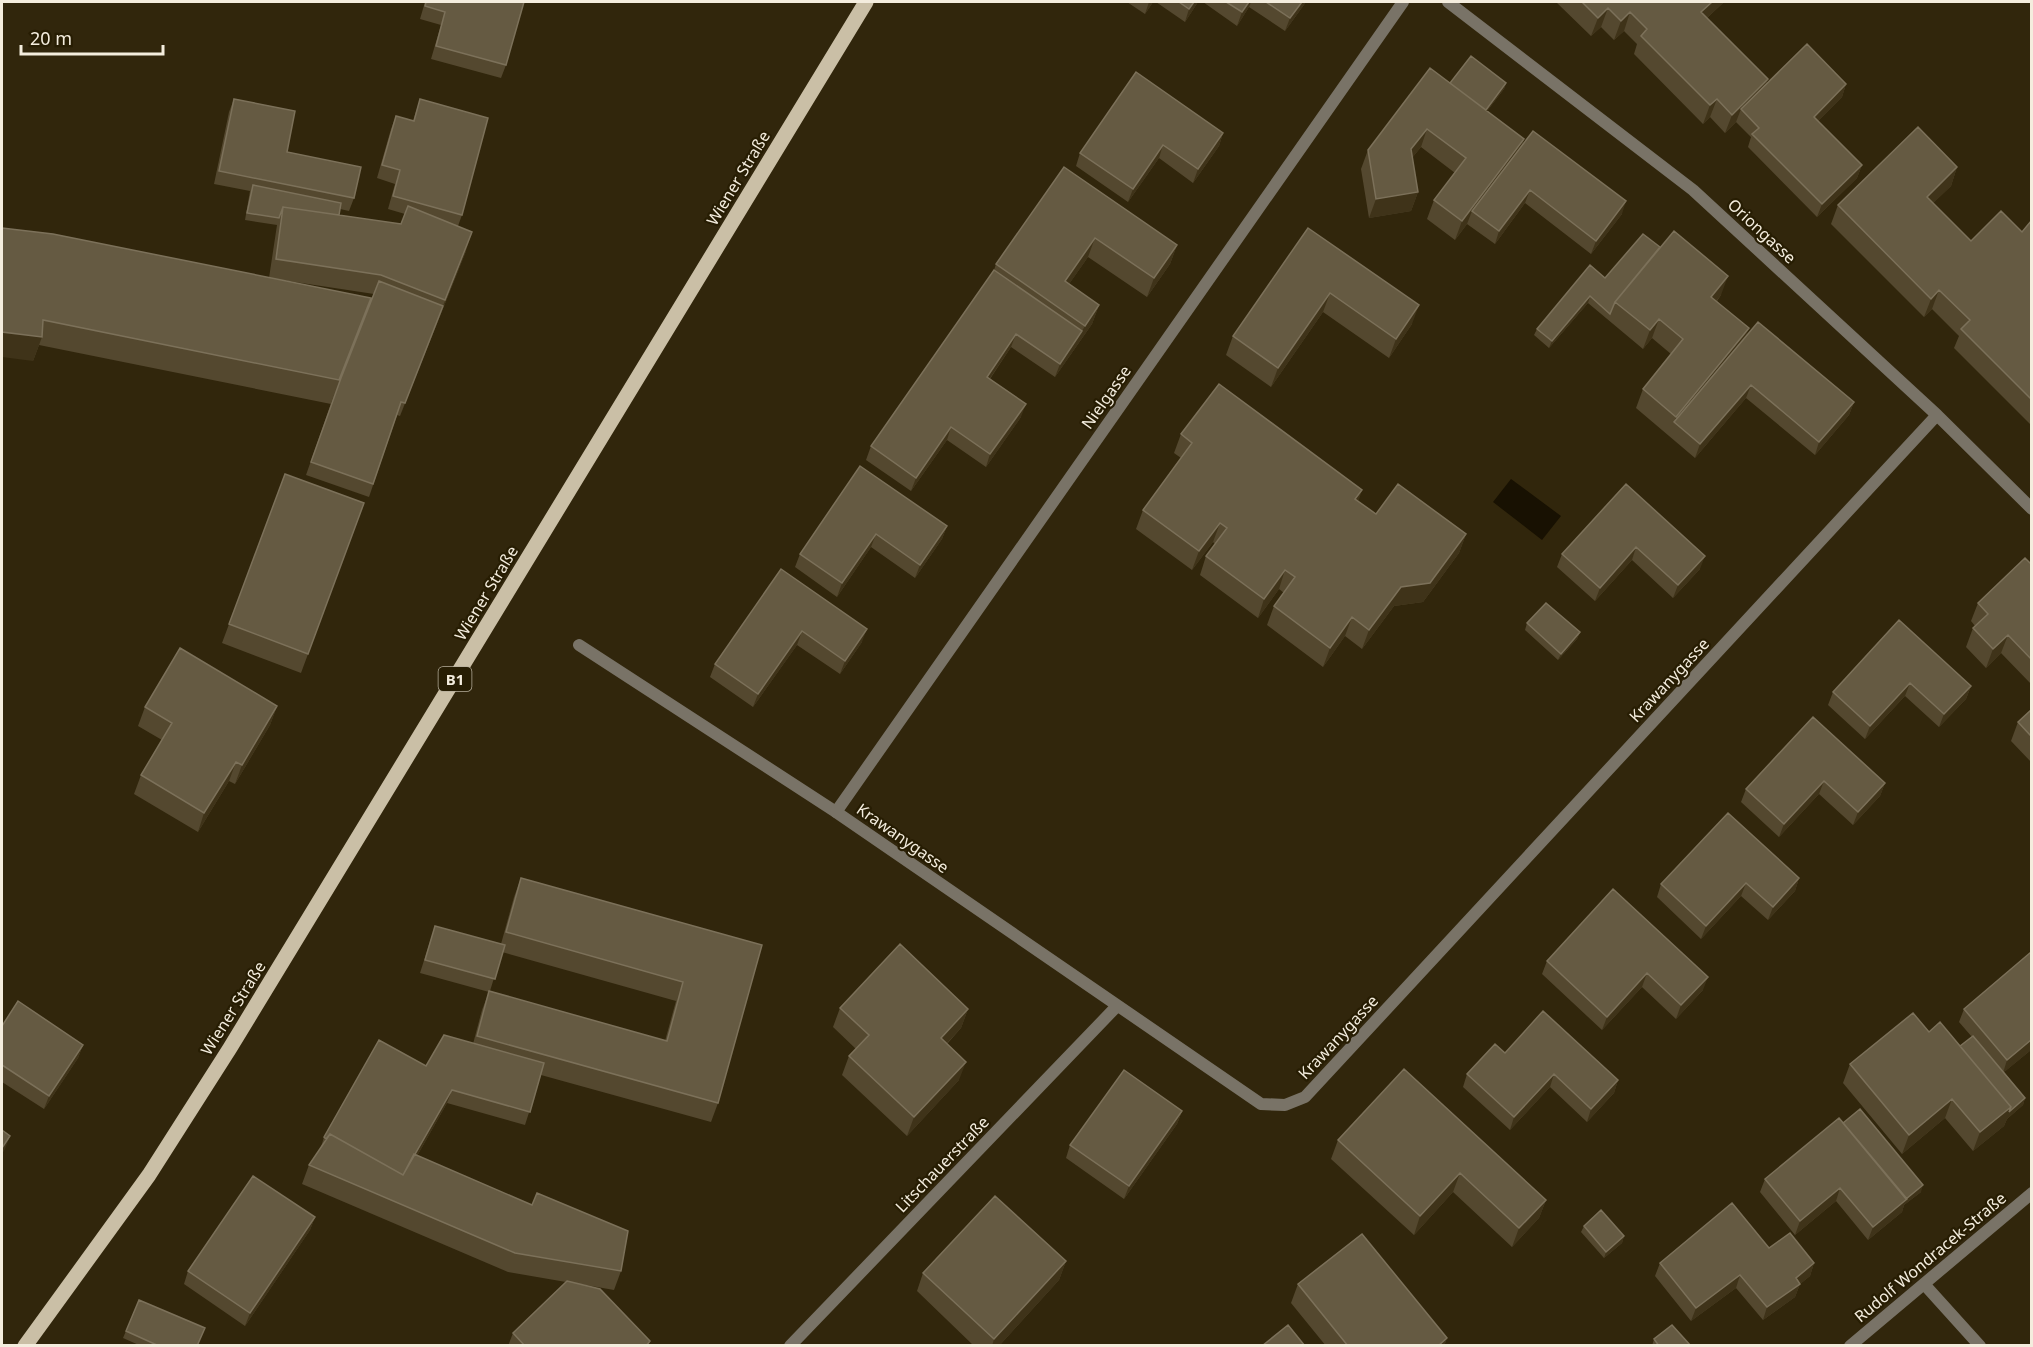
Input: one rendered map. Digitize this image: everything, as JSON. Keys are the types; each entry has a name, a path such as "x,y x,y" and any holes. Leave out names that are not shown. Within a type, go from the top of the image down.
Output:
{"main road":[{"name":"Wiener Straße","path":"25,1346 149,1175 230,1048 866,2"}],"street":[{"name":"Nielgasse","path":"836,812 1403,2"},
{"name":"Oriongasse","path":"1448,2 1693,190 1937,415 2031,509"},
{"name":"Krawanygasse","path":"579,645 836,812 1261,1104 1284,1105 1305,1097 1937,415"},
{"name":"Litschauerstraße","path":"790,1346 1117,1006"},
{"name":"Rudolf Wondracek-Straße","path":"1850,1346 2031,1193"},
{"path":"1924,1284 1980,1346"}],"shaded area":[{"path":"1511,479 1561,516 1542,540 1493,502"}],"building":[{"path":"426,2 524,2 506,65 436,46 445,12 425,6"},
{"path":"1179,2 1194,2 1189,9"},
{"path":"1226,2 1249,2 1242,12"},
{"path":"1266,2 1302,2 1290,18"},
{"path":"1582,2 1712,2 1701,12 1768,79 1732,115 1717,99 1710,105 1641,36 1647,29 1630,12 1621,21 1608,8 1598,18"},
{"path":"1807,44 1846,84 1814,117 1862,165 1822,204 1752,134 1759,128 1741,109"},
{"path":"1471,56 1506,83 1486,110 1450,83"},
{"path":"1430,68 1524,139 1462,221 1434,200 1466,158 1427,129 1411,149 1418,192 1376,199 1368,150"},
{"path":"1136,72 1223,133 1198,169 1163,145 1133,189 1080,153"},
{"path":"234,99 295,111 287,152 361,167 354,198 219,171"},
{"path":"420,99 488,118 462,215 393,196 400,170 382,165 396,116 414,121"},
{"path":"1918,127 1957,167 1927,197 1971,241 2001,211 2022,232 2031,221 2031,399 1961,329 1970,320 1939,290 1931,299 1838,205"},
{"path":"1533,131 1626,201 1596,241 1530,190 1499,231 1472,211"},
{"path":"1064,167 1177,245 1154,278 1095,238 1065,281 1099,305 1085,326 996,264"},
{"path":"253,185 341,203 339,215 283,207 279,218 247,213"},
{"path":"408,206 472,232 445,300 381,275 276,259 283,207 401,224"},
{"path":"2,228 53,234 371,298 339,380 43,320 42,337 2,332"},
{"path":"1308,228 1419,305 1396,339 1330,293 1278,368 1233,336"},
{"path":"1674,231 1728,276 1711,297 1749,328 1676,417 1643,389 1683,339 1659,319 1650,330 1615,302"},
{"path":"1643,234 1660,247 1615,302 1610,314 1590,296 1552,341 1537,329 1590,265 1605,278"},
{"path":"994,270 1082,331 1060,364 1016,334 987,377 1026,404 990,454 951,427 916,478 871,446"},
{"path":"379,281 443,306 405,403 401,402 373,484 311,462"},
{"path":"1758,322 1854,402 1819,442 1751,385 1700,444 1674,422"},
{"path":"1219,384 1362,490 1355,499 1376,514 1398,484 1466,534 1430,583 1401,587 1369,630 1352,617 1330,648 1274,606 1295,577 1285,570 1264,599 1206,556 1227,528 1220,523 1199,551 1143,510 1192,443 1181,434"},
{"path":"860,466 947,526 920,565 876,534 842,583 800,554"},
{"path":"285,474 364,503 308,654 229,624"},
{"path":"1626,484 1705,556 1678,585 1636,547 1600,588 1562,554"},
{"path":"2025,558 2031,564 2031,659 2008,635 1993,649 1973,628 1988,614 1978,603"},
{"path":"781,569 867,629 845,661 802,631 758,694 715,664"},
{"path":"1546,603 1580,632 1561,654 1527,623"},
{"path":"1899,620 1971,686 1944,714 1910,683 1870,726 1833,692"},
{"path":"180,648 277,706 242,765 236,762 204,813 141,775 172,723 145,707"},
{"path":"2031,710 2031,736 2018,722"},
{"path":"1813,717 1885,783 1858,812 1824,781 1784,824 1746,789"},
{"path":"1728,813 1799,878 1773,907 1746,883 1706,926 1661,884"},
{"path":"521,878 762,945 718,1103 477,1036 489,991 667,1041 683,982 506,932"},
{"path":"1613,889 1708,977 1681,1005 1647,973 1607,1017 1547,961"},
{"path":"435,926 505,945 495,979 425,960"},
{"path":"900,944 968,1009 941,1038 966,1062 914,1117 849,1056 869,1035 840,1008"},
{"path":"2031,952 2031,1040 2007,1060 1964,1009"},
{"path":"18,1001 83,1045 49,1096 2,1065 2,1026"},
{"path":"1543,1011 1618,1080 1591,1109 1554,1074 1514,1117 1467,1074 1495,1044 1505,1053"},
{"path":"1913,1013 1929,1032 1940,1022 2011,1107 1980,1132 1952,1099 1909,1135 1850,1064"},
{"path":"444,1035 544,1063 530,1112 452,1090 403,1175 330,1134 326,1139 324,1137 379,1040 426,1066"},
{"path":"1973,1036 2025,1098 2009,1112 2011,1107 1960,1046"},
{"path":"1404,1069 1546,1200 1519,1228 1460,1173 1420,1216 1338,1140"},
{"path":"1124,1070 1182,1111 1129,1186 1070,1145"},
{"path":"1860,1109 1923,1185 1906,1199 1843,1123"},
{"path":"1839,1118 1907,1199 1873,1227 1840,1188 1800,1221 1765,1179"},
{"path":"2,1130 10,1136 2,1148"},
{"path":"330,1134 403,1175 414,1154 532,1205 537,1193 628,1231 621,1271 515,1253 309,1165"},
{"path":"253,1176 315,1217 250,1313 188,1271"},
{"path":"995,1196 1066,1261 994,1339 923,1273"},
{"path":"1732,1203 1769,1248 1790,1233 1814,1263 1796,1278 1800,1284 1767,1307 1740,1275 1696,1308 1660,1263"},
{"path":"1601,1210 1624,1236 1606,1252 1584,1226"},
{"path":"1362,1234 1447,1338 1438,1346 1348,1346 1298,1284"},
{"path":"567,1281 600,1289 650,1341 646,1346 525,1346 513,1333"},
{"path":"139,1300 205,1328 197,1346 159,1346 126,1331"},
{"path":"1288,1325 1305,1346 1262,1346"},
{"path":"1672,1325 1691,1346 1659,1346 1654,1339"}]}
